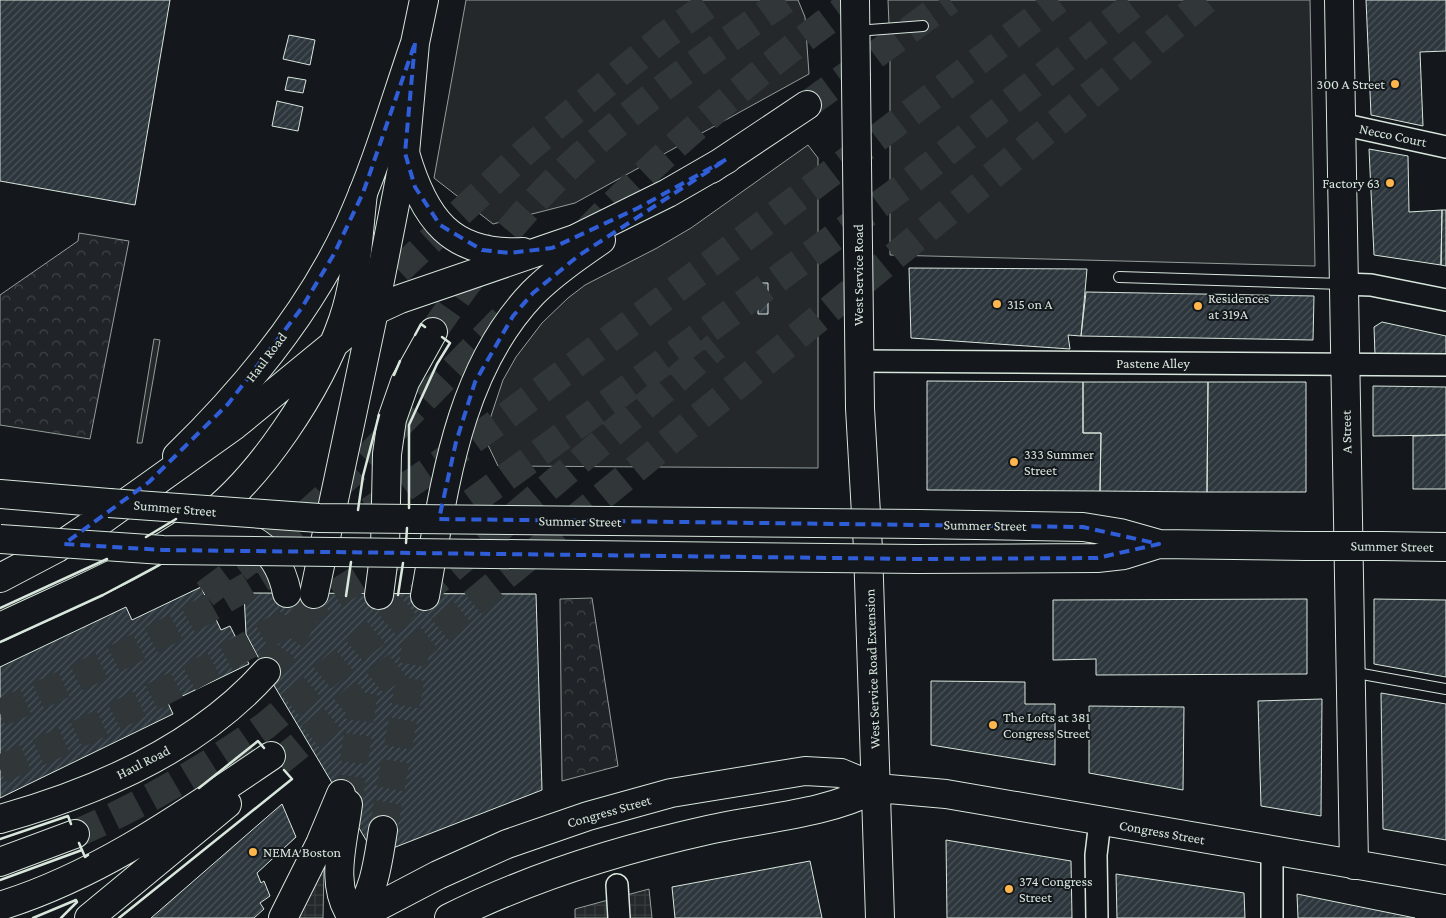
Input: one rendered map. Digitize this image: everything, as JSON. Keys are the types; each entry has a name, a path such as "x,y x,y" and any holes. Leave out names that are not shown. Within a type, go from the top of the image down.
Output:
{"main road":[{"name":"Haul Road","path":"314,594 374,312 405,153 415,43 424,0"},
{"name":"West Service Road","path":"854,0 859,361 868,549"},
{"name":"A Street","path":"1339,0 1354,865"},
{"name":"Haul Road","path":"0,578 57,548 102,520 149,482 196,438 270,355 317,284 349,226 363,193 415,43"},
{"path":"425,596 445,486 456,442 475,382 497,338 533,293 554,274 613,232 728,159 807,105"},
{"path":"405,153 415,187 426,209 440,225 459,239 482,250 495,252 522,252 552,248"},
{"path":"102,520 235,425 374,312 409,296 552,248 653,200 728,159"},
{"path":"0,627 110,574 168,543 212,513 261,461 294,417 333,345 343,319 352,286 363,193"},
{"path":"379,595 385,549 387,454 392,419 406,382 433,332"},
{"name":"Summer Street","path":"0,494 320,518 1083,527 1107,530 1159,544 1446,547"},
{"path":"168,543 196,534 215,532 234,533 251,538 265,549 277,564 287,593"},
{"name":"Summer Street","path":"0,539 162,550 917,559 1097,558 1124,554 1159,544"},
{"name":"West Service Road Extension","path":"868,549 880,918"},
{"name":"Haul Road","path":"0,819 92,787 167,750 223,714 248,692 266,672"},
{"path":"0,906 57,885 130,848 274,759 89,918"},
{"name":"Congress Street","path":"355,918 438,875 507,844 588,816 671,793 804,770 841,773 877,788 921,790 1446,880"},
{"name":"Congress Street","path":"449,918 538,878 619,852 712,829 818,811 856,798 877,788"},
{"path":"283,918 316,851 345,799 339,880 342,899 355,918 368,897 374,882 383,830"},
{"path":"0,862 75,834"}],"street":[{"name":"Necco Court","path":"1340,124 1446,146"},
{"path":"1343,284 1371,285 1446,300"},
{"name":"Pastene Alley","path":"859,361 1446,365"},
{"path":"1097,918 1096,855 1100,821"},
{"path":"1272,851 1272,918"},
{"path":"617,885 619,918"}],"lane":[{"path":"855,31 922,26"},
{"path":"1120,277 1343,284"},
{"path":"1351,672 1446,689"}],"highlighted area":[{"path":"415,43 405,153 415,187 440,225 482,250 509,253 552,248 638,208 727,159 578,256 533,293 513,316 475,382 456,442 439,519 1083,527 1159,544 1097,558 917,559 163,550 64,544 149,482 228,404 301,309 334,254 363,193"}],"green space":[{"path":"79,233 129,241 90,439 0,425 0,295 78,241"},
{"path":"592,598 618,766 562,781 560,599"}],"shaded area":[{"path":"466,0 798,0 805,17 809,74 575,203 493,224 434,178"},
{"path":"888,0 1310,0 1315,266 890,255 890,49"},
{"path":"808,145 818,158 818,468 498,466 487,443 488,425 503,380 516,357 542,323 568,298 585,285 657,248 691,228"},
{"path":"154,339 160,340 142,443 137,443"},
{"path":"324,865 323,918 296,918"},
{"path":"649,889 652,918 575,918 575,909"}],"building":[{"path":"0,0 170,0 135,205 0,181"},
{"name":"300 A Street","path":"1366,0 1446,0 1446,51 1420,52 1423,126 1371,115"},
{"path":"289,35 315,40 310,65 283,59"},
{"path":"288,77 306,80 303,93 285,90"},
{"path":"277,101 303,107 298,131 272,126"},
{"name":"Factory 63","path":"1369,149 1408,156 1409,212 1442,210 1441,265 1374,255"},
{"path":"1442,210 1446,210 1446,266 1441,265"},
{"name":"315 on A","path":"909,268 1087,269 1081,336 1068,335 1070,349 911,338"},
{"path":"758,283 768,283 768,314 758,314"},
{"name":"Residences at 319A","path":"1086,292 1314,296 1313,340 1081,336"},
{"path":"1382,322 1446,336 1446,354 1375,355 1374,327"},
{"name":"333 Summer Street","path":"927,381 1083,382 1083,433 1101,433 1100,491 927,490"},
{"path":"1083,382 1208,382 1207,492 1100,491 1101,433 1083,433"},
{"path":"1208,382 1306,382 1306,492 1207,492"},
{"path":"1373,386 1446,387 1446,435 1373,436"},
{"path":"1446,435 1446,489 1413,489 1413,436"},
{"path":"201,587 221,630 230,626 249,664 168,703 173,714 0,798 0,667 126,607 132,620"},
{"path":"244,593 536,594 542,790 375,855 266,672 246,634"},
{"path":"1307,599 1307,674 1096,675 1096,659 1053,660 1053,600"},
{"path":"1374,599 1446,600 1446,677 1374,664"},
{"name":"The Lofts at 381 Congress Street","path":"931,681 1025,682 1025,704 1055,704 1055,765 931,745"},
{"path":"1381,693 1446,704 1446,840 1383,829"},
{"path":"1322,699 1321,816 1261,806 1258,701"},
{"path":"1089,706 1184,707 1183,790 1089,773"},
{"name":"NEMA Boston","path":"282,804 296,837 257,873 261,883 264,881 270,896 260,903 264,909 254,918 151,918"},
{"name":"374 Congress Street","path":"946,840 1071,861 1072,918 947,918"},
{"path":"810,861 822,918 675,918 672,887"},
{"path":"1116,874 1244,893 1245,918 1117,918"},
{"path":"1297,894 1415,918 1298,918"}],"tunnel":[{"path":"368,299 527,150 662,38 715,0"},
{"path":"433,332 503,237 563,172 609,131 658,92 785,0"},
{"path":"585,233 616,201 715,110 784,54 856,0"},
{"path":"807,105 950,0"},
{"path":"369,511 470,442 847,161 1058,0"},
{"path":"438,527 903,187 1139,0"},
{"path":"278,763 1206,0"},
{"path":"205,594 282,536 355,470 510,311"},
{"path":"75,834 125,811 173,785 220,757 265,726 716,346"},
{"path":"0,769 103,722 204,670 302,614 398,554"},
{"path":"0,713 77,678 152,640 226,599 299,555"},
{"path":"266,672 293,638 314,594"},
{"path":"266,672 282,645 289,616"},
{"path":"383,830 417,642"},
{"path":"348,804 365,683"}],"wall":[{"path":"415,335 421,324 425,327"},
{"path":"409,508 409,425 437,364 450,343 442,337"},
{"path":"394,375 400,361"},
{"path":"358,510 363,476 379,415"},
{"path":"146,537 176,519"},
{"path":"406,543 407,528"},
{"path":"0,608 107,559"},
{"path":"346,596 351,562"},
{"path":"398,595 403,563"},
{"path":"0,642 103,595 159,565"},
{"path":"199,788 258,741 264,748"},
{"path":"119,918 292,779 284,770"},
{"path":"0,839 68,816 71,824"},
{"path":"0,880 82,850 79,843"},
{"path":"82,850 85,857 88,855"},
{"path":"33,918 76,900 77,902 61,918"}],"place":[{"name":"300 A Street","path":"1395,84"},
{"name":"Factory 63","path":"1390,183"},
{"name":"315 on A","path":"997,304"},
{"name":"Residences at 319A","path":"1198,306"},
{"name":"333 Summer Street","path":"1014,462"},
{"name":"The Lofts at 381 Congress Street","path":"993,725"},
{"name":"NEMA Boston","path":"253,852"},
{"name":"374 Congress Street","path":"1009,889"}]}
